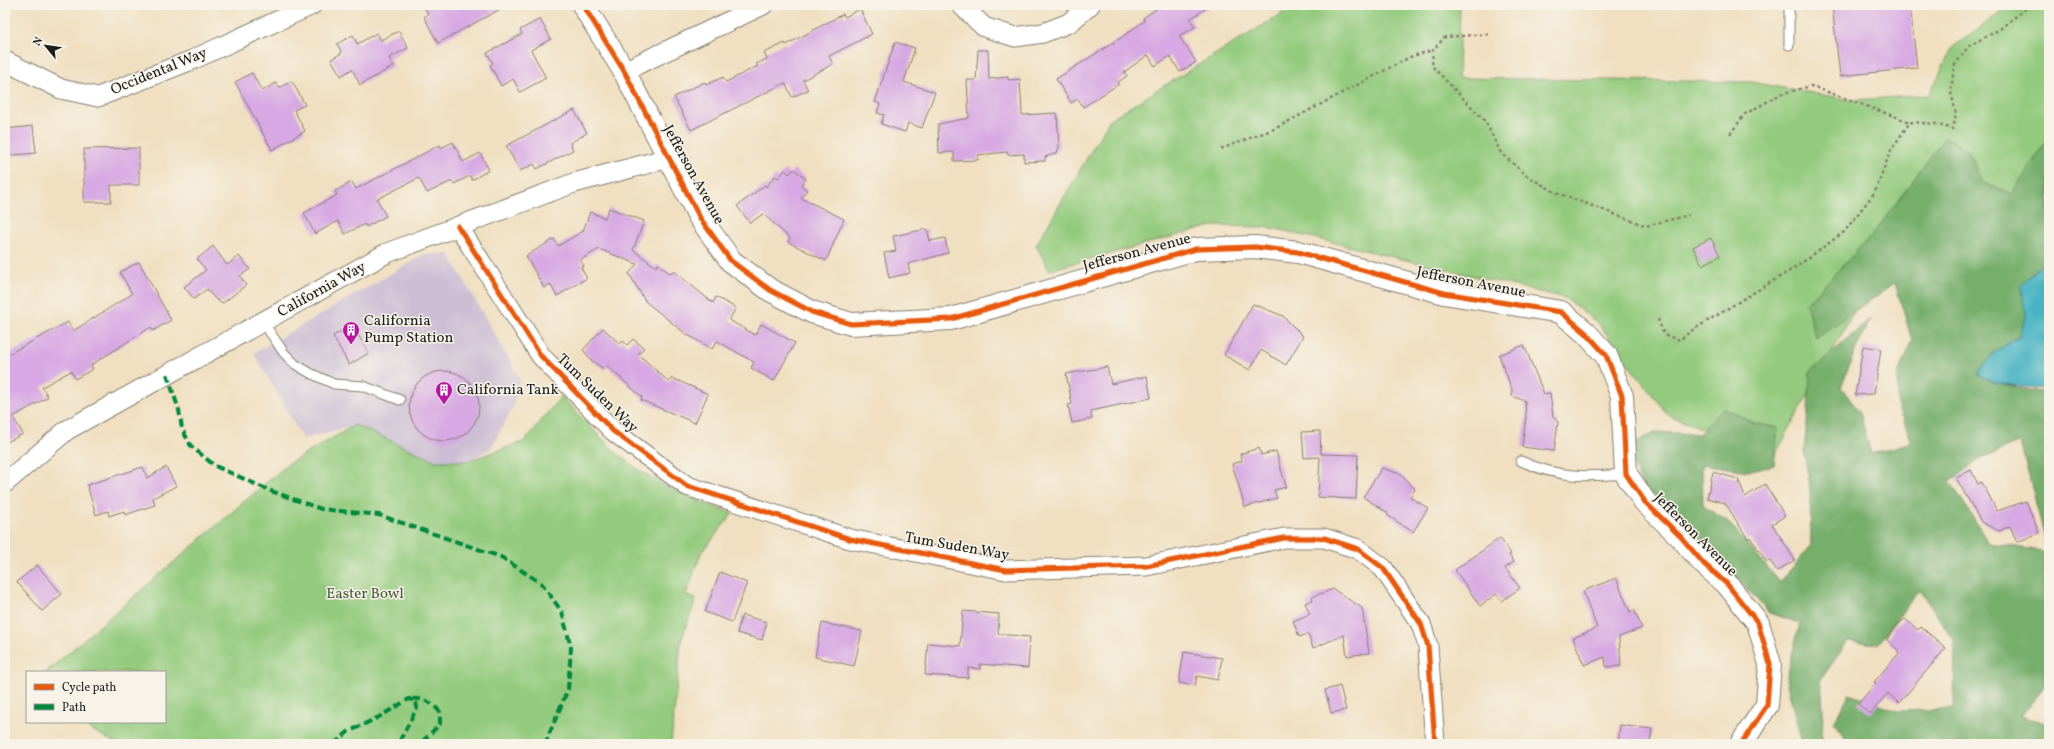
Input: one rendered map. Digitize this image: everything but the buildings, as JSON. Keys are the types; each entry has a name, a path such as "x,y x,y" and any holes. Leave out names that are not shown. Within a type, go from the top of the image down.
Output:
{"street":[{"name":"Occidental Way","path":"5,61 61,88 98,97 192,60 312,5"},
{"name":"Jefferson Avenue","path":"583,5 624,71 700,218 731,261 770,290 812,312 851,324 951,319 1196,249 1247,248 1298,252 1444,293 1561,312 1586,333 1606,355 1612,369 1622,396 1626,474 1645,502 1681,537 1704,564 1728,584 1758,623 1770,664 1767,705 1741,744"},
{"path":"624,71 763,5"},
{"path":"961,5 984,27 1015,37 1043,34 1069,23 1090,5"},
{"name":"California Way","path":"5,482 67,430 387,253 574,183 669,158"},
{"name":"Tum Suden Way","path":"458,226 541,356 613,431 687,486 850,539 1006,570 1146,566 1284,538 1324,538 1358,549 1383,568 1421,624 1428,646 1435,744"}],"lane":[{"path":"1789,5 1789,45"},
{"path":"263,322 284,353 295,364 310,373 334,384 363,386 400,400"},
{"path":"1521,461 1542,471 1583,477 1626,474"}],"path":[{"path":"1730,134 1745,114 1781,94 1811,86 1910,122 1936,124 1953,129 1956,114 1951,92 1954,66 1970,46 2000,29 2030,5"},
{"path":"1220,148 1274,129 1410,57 1433,50 1444,37 1488,34"},
{"path":"1433,50 1432,66 1485,122 1501,153 1527,176 1555,192 1646,226 1689,215"},
{"path":"1658,319 1664,335 1680,340 1691,331 1799,265 1844,232 1876,192 1891,150 1910,122"}],"shaded area":[{"path":"425,254 449,254 520,379 513,407 491,448 468,461 436,461 355,425 303,439 254,353"}],"green space":[{"path":"1296,5 1460,5 1458,78 1751,82 1852,100 1929,95 1953,47 2011,5 2049,5 2049,278 1912,207 1775,455 1669,416 1625,360 1600,325 1565,298 1268,227 1212,226 1049,270 1036,245 1110,119"},
{"path":"1945,137 1968,150 1982,182 2012,194 2049,137 2049,261 2042,263 2021,287 2026,314 2019,337 1993,353 1978,375 1997,383 2049,394 2049,546 2047,546 2020,442 1982,458 1950,481 1989,543 2049,552 2049,651 2046,685 2021,716 2049,724 2049,744 1849,744 1834,722 1849,694 1897,711 1954,709 1955,641 1919,590 1878,644 1848,641 1821,679 1823,710 1822,740 1815,744 1802,744 1786,680 1800,623 1769,613 1695,531 1642,486 1627,447 1656,432 1699,434 1723,408 1754,423 1778,428 1774,465 1747,471 1702,464 1703,506 1727,521 1780,582 1811,546 1810,486 1804,451 1810,372 1870,319 1855,351 1841,387 1860,413 1871,454 1912,442 1898,407 1898,373 1912,340 1895,283 1816,338 1806,304 1874,233"},
{"name":"Easter Bowl","path":"561,396 604,441 631,465 673,490 733,513 701,553 686,595 696,599 681,641 671,744 117,744 79,723 166,723 166,671 47,671 288,464 355,425 436,461 468,461 525,441"}],"water":[{"path":"2049,261 2049,390 1997,383 1978,375 1993,353 2019,337 2026,314 2021,287 2042,263"}],"marked path":[{"path":"167,374 179,410 182,429 191,446 215,466 271,491 321,509 379,515 501,557 542,584 562,612 571,648 568,689 545,744"},
{"path":"334,744 348,732 379,717 409,699 416,701 417,708 398,744"},
{"path":"413,699 421,699 428,702 440,712 440,724 420,744"}],"cycle path":[{"path":"583,5 624,71 700,218 731,261 770,290 812,312 851,324 951,319 1196,249 1255,247 1298,252 1444,293 1561,312 1586,333 1606,355 1622,396 1626,474 1645,502 1681,537 1704,564 1727,584 1758,623 1770,664 1767,705 1741,744"},
{"path":"458,226 541,356 613,431 687,486 850,539 1006,570 1146,566 1284,538 1324,538 1358,549 1383,568 1421,624 1428,646 1435,744"}],"place":[{"name":"California Pump Station","path":"351,345"},
{"name":"California Tank","path":"444,405"}]}
